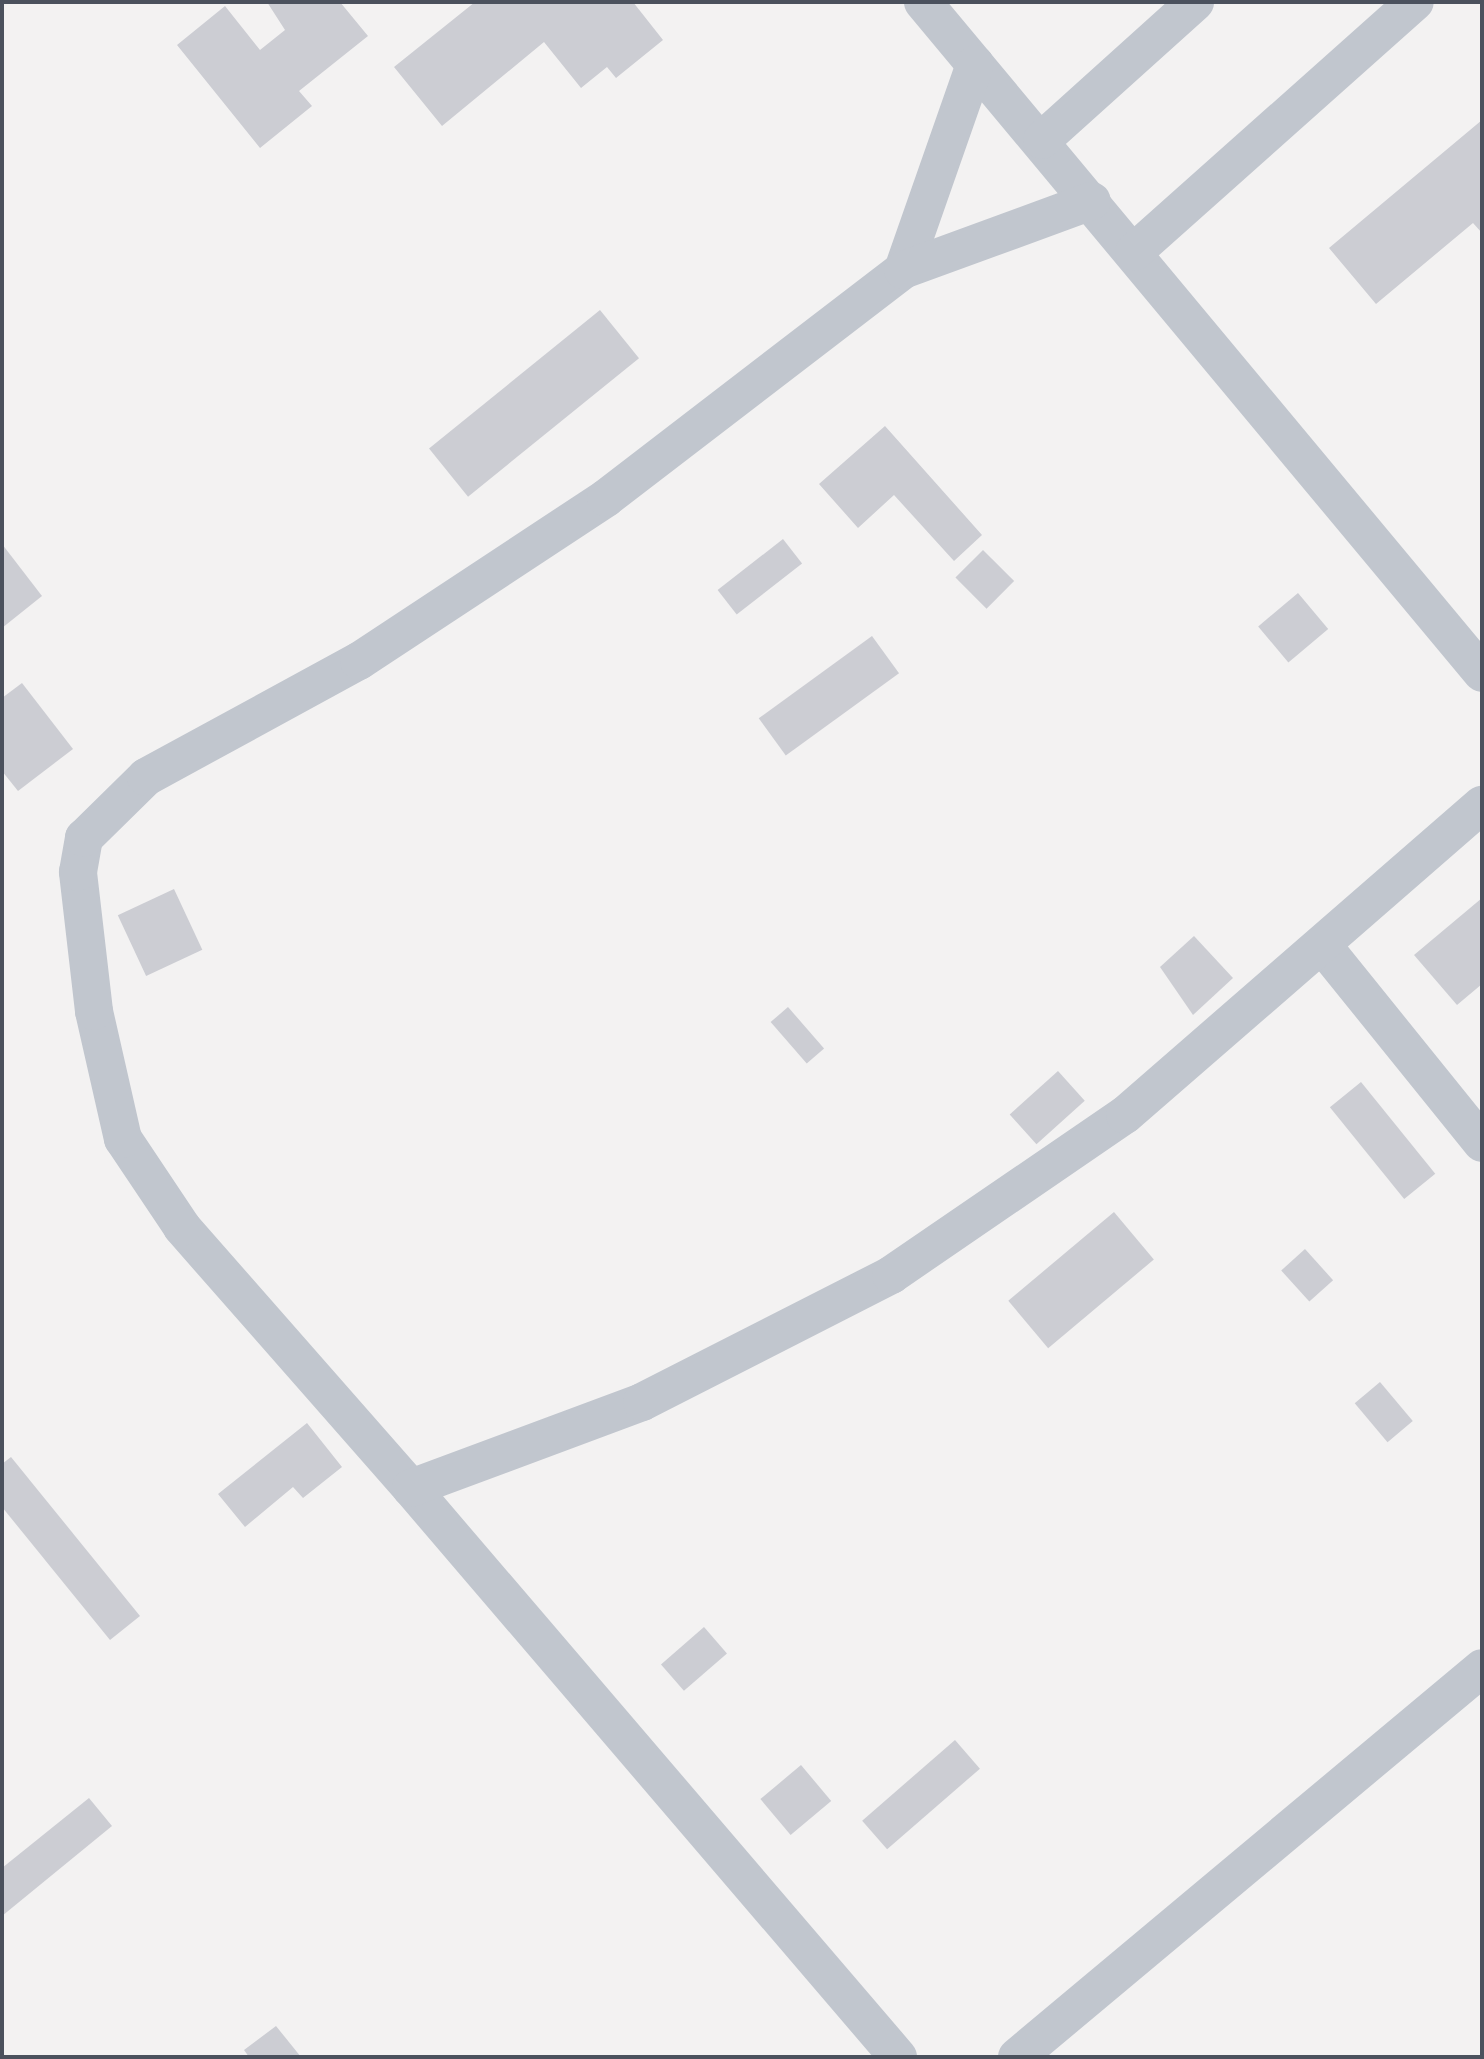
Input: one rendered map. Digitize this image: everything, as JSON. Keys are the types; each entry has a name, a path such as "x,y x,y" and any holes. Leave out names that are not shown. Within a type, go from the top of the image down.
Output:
{"street":[{"path":"923,2 1042,140 1482,673"},
{"path":"1042,140 1195,2"},
{"path":"1134,252 1415,2"},
{"path":"903,270 975,64"},
{"path":"898,2057 411,1488 182,1227 123,1139 94,1011 78,872 84,838 146,777 359,661 595,506 903,270 1092,201"},
{"path":"411,1488 642,1402 891,1275 1125,1115 1323,946 1482,805"},
{"path":"1323,946 1482,1143"},
{"path":"1017,2057 1482,1668"}],"building":[{"path":"267,2 340,2 368,36 299,91 312,106 260,148 177,45 225,6 260,50 285,30"},
{"path":"475,2 633,2 663,40 616,78 607,67 581,88 544,42 442,126 394,67"},
{"path":"1482,120 1482,233 1473,223 1376,304 1329,248"},
{"path":"600,310 639,358 468,497 429,448"},
{"path":"885,426 982,535 954,561 894,495 858,528 819,484"},
{"path":"783,539 802,563 737,615 718,590"},
{"path":"2,544 42,596 2,628"},
{"path":"983,550 1014,581 987,609 955,578"},
{"path":"1298,593 1328,629 1288,662 1258,626"},
{"path":"872,636 899,673 786,756 759,718"},
{"path":"22,683 73,749 18,791 2,771 2,698"},
{"path":"174,889 202,950 146,976 118,915"},
{"path":"1482,898 1482,984 1457,1005 1414,955"},
{"path":"1194,936 1233,978 1193,1015 1160,967"},
{"path":"788,1007 824,1049 807,1064 771,1022"},
{"path":"1058,1071 1085,1101 1036,1144 1010,1114"},
{"path":"1361,1082 1435,1174 1404,1199 1330,1107"},
{"path":"1114,1212 1154,1259 1048,1348 1008,1301"},
{"path":"1305,1249 1333,1280 1309,1302 1281,1270"},
{"path":"1380,1382 1413,1421 1388,1442 1355,1403"},
{"path":"307,1423 342,1467 303,1498 293,1487 245,1527 218,1494"},
{"path":"11,1457 140,1616 110,1640 2,1507 2,1464"},
{"path":"704,1627 727,1653 684,1691 661,1664"},
{"path":"955,1740 980,1769 887,1849 862,1821"},
{"path":"801,1765 831,1801 791,1835 760,1799"},
{"path":"89,1798 112,1826 2,1916 2,1868"},
{"path":"276,2026 301,2057 249,2057 244,2050"}]}
